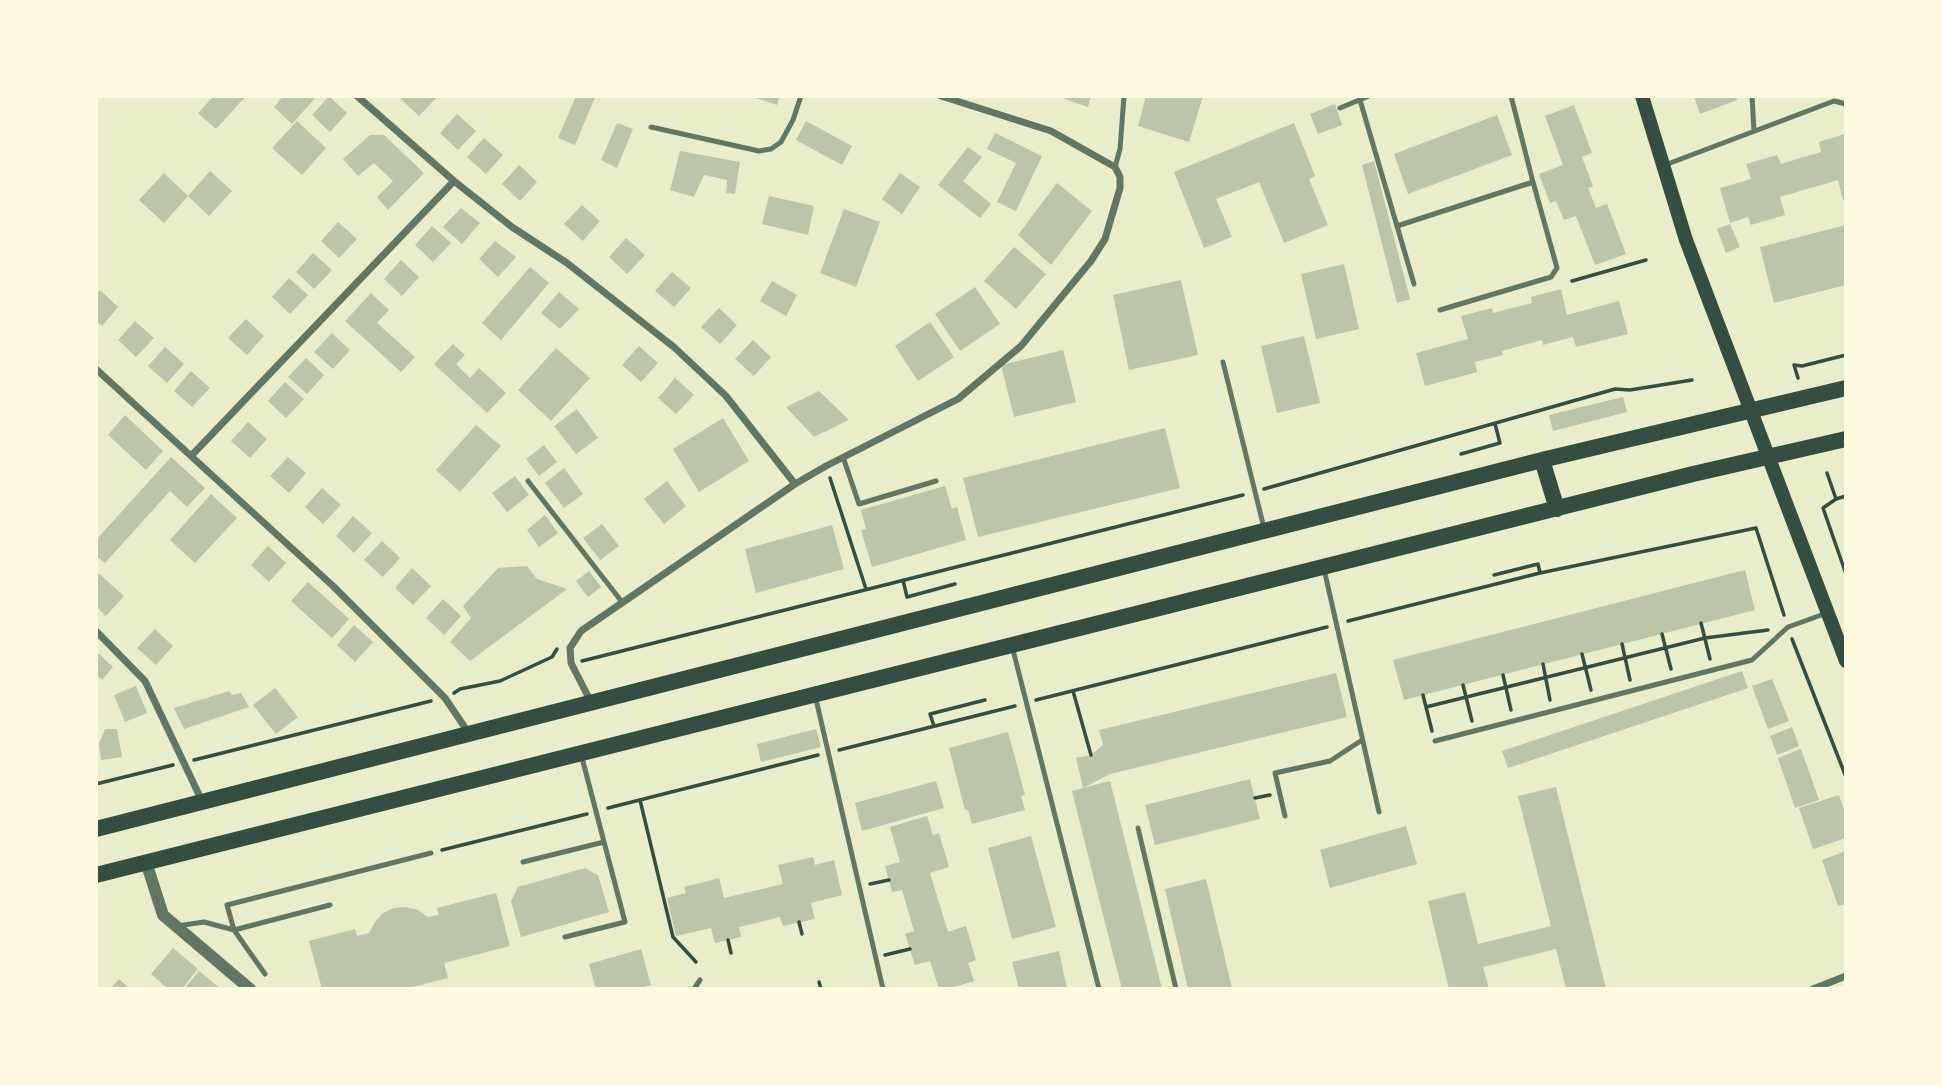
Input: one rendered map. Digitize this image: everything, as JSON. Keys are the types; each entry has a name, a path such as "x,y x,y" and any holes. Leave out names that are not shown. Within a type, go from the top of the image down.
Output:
{"main road":[{"path":"1642,96 1662,167 1721,336 1827,613 1842,642 1846,661"},
{"path":"96,829 1542,460 1846,388"},
{"path":"96,875 1846,439"},
{"path":"1542,460 1557,509"}],"street":[{"path":"357,96 454,181 512,227 567,263 675,348 726,396 795,484"},
{"path":"592,703 571,663 570,648 581,631 795,484 958,399 1021,346 1091,261 1105,239 1120,188 1115,167 1051,131 941,96"},
{"path":"192,454 454,181"},
{"path":"96,369 192,454 333,586 445,698 469,734"},
{"path":"96,631 145,681 202,802"},
{"path":"146,862 163,915 250,989"},
{"path":"1813,989 1846,976"}],"lane":[{"path":"650,127 759,151 771,149 781,142 793,120 801,96"},
{"path":"1115,167 1120,149 1124,96"},
{"path":"1340,108 1368,96"},
{"path":"1440,310 1550,276 1556,268 1511,96"},
{"path":"1752,96 1754,131"},
{"path":"1360,100 1414,284"},
{"path":"1662,167 1834,101 1846,104"},
{"path":"1397,226 1533,182"},
{"path":"1223,362 1265,531"},
{"path":"843,457 859,503 936,481"},
{"path":"528,481 622,603"},
{"path":"1324,568 1379,812"},
{"path":"1434,741 1752,660 1788,627 1827,613"},
{"path":"1012,646 1099,989"},
{"path":"815,695 883,989"},
{"path":"1285,816 1275,773 1330,761 1362,740"},
{"path":"565,937 625,922 581,754"},
{"path":"1138,828 1176,989"},
{"path":"523,862 604,842"},
{"path":"265,974 234,930 227,905 430,853"},
{"path":"174,926 204,922 234,930 330,905"},
{"path":"694,989 700,980"}],"path":[{"path":"1573,281 1646,260"},
{"path":"1798,379 1794,365 1802,366 1846,355"},
{"path":"552,657 571,663 1254,492 1615,389 1630,390 1692,380"},
{"path":"1530,414 1531,420"},
{"path":"1461,454 1500,443 1495,424"},
{"path":"826,466 866,589"},
{"path":"1826,472 1836,499"},
{"path":"1846,496 1823,508 1846,574"},
{"path":"430,853 1540,573 1756,528 1788,627 1846,778"},
{"path":"1494,575 1538,564 1540,573"},
{"path":"903,580 907,597 955,584"},
{"path":"1702,624 1713,670"},
{"path":"1426,707 1705,638 1788,627"},
{"path":"96,784 445,698 460,690 500,681 552,657 560,644 581,631"},
{"path":"1662,634 1674,680"},
{"path":"1622,644 1632,691"},
{"path":"1582,654 1593,701"},
{"path":"1543,664 1553,711"},
{"path":"1503,675 1514,721"},
{"path":"1463,685 1474,731"},
{"path":"1073,691 1091,755"},
{"path":"1423,695 1434,741"},
{"path":"934,726 930,714 985,700"},
{"path":"640,800 673,937 696,962"},
{"path":"860,886 889,880"},
{"path":"799,922 802,934"},
{"path":"728,940 731,953"},
{"path":"876,957 910,949"},
{"path":"819,982 821,989"}],"building":[{"path":"214,96 246,96 216,129 198,113"},
{"path":"283,96 317,96 292,124 274,107"},
{"path":"329,96 347,113 330,132 312,115"},
{"path":"403,96 438,96 419,116 401,99"},
{"path":"576,96 595,97 575,145 558,138"},
{"path":"750,96 780,96 777,105"},
{"path":"1056,96 1091,96 1088,107"},
{"path":"1146,96 1203,96 1189,142 1138,126"},
{"path":"1694,96 1736,96 1737,100 1700,114"},
{"path":"1335,104 1342,125 1318,134 1310,114"},
{"path":"1574,105 1592,153 1582,157 1593,186 1588,188 1596,208 1607,204 1626,254 1595,265 1576,216 1564,220 1556,201 1550,203 1539,174 1563,165 1545,116"},
{"path":"457,114 476,131 458,150 440,133"},
{"path":"1497,115 1512,155 1408,194 1394,154"},
{"path":"297,121 326,148 302,175 272,148"},
{"path":"806,121 852,146 842,165 796,140"},
{"path":"617,123 633,129 617,168 601,160"},
{"path":"1294,123 1315,176 1309,179 1328,225 1284,243 1259,182 1216,199 1232,237 1204,248 1174,172"},
{"path":"995,133 1042,156 1016,211 997,202 1016,163 987,149"},
{"path":"1845,134 1846,199 1843,200 1838,180 1780,197 1785,215 1751,225 1748,217 1730,223 1720,188 1751,179 1746,164 1777,155 1781,164 1821,152 1819,142"},
{"path":"370,135 384,135 424,173 388,210 377,197 393,181 374,163 358,176 343,159"},
{"path":"484,138 503,155 486,174 467,157"},
{"path":"968,147 982,157 963,181 991,204 980,218 938,185"},
{"path":"680,151 740,162 735,194 726,193 727,180 704,175 694,197 670,190"},
{"path":"1374,161 1410,299 1397,303 1362,165"},
{"path":"519,165 537,182 520,201 502,184"},
{"path":"210,171 232,191 209,216 188,196"},
{"path":"164,173 188,196 164,223 139,200"},
{"path":"900,173 920,187 902,214 882,199"},
{"path":"1057,183 1092,211 1051,265 1018,235"},
{"path":"769,196 814,206 808,235 762,224"},
{"path":"582,205 600,221 583,241 564,224"},
{"path":"461,208 480,223 462,244 443,227"},
{"path":"844,209 880,222 856,287 820,273"},
{"path":"338,222 357,239 339,258 321,241"},
{"path":"1730,224 1740,247 1726,253 1717,229"},
{"path":"1846,225 1846,285 1774,303 1760,247"},
{"path":"432,226 451,243 433,262 415,245"},
{"path":"626,238 645,255 627,274 609,257"},
{"path":"495,241 516,257 498,277 479,259"},
{"path":"1014,247 1046,274 1016,309 984,281"},
{"path":"313,253 332,270 314,289 296,272"},
{"path":"401,260 419,277 402,296 384,279"},
{"path":"1344,264 1359,329 1316,339 1301,274"},
{"path":"530,267 549,283 501,340 482,323"},
{"path":"672,272 691,288 674,307 655,291"},
{"path":"289,278 308,295 290,314 272,297"},
{"path":"1181,280 1198,355 1129,370 1113,295"},
{"path":"772,281 797,295 786,316 760,301"},
{"path":"975,287 1000,324 960,351 935,314"},
{"path":"1561,289 1567,315 1619,301 1628,334 1576,347 1573,337 1543,345 1542,340 1475,362 1477,372 1425,386 1416,353 1468,339 1461,316 1492,308 1493,313 1532,303 1531,297"},
{"path":"100,290 118,307 102,326 96,321 96,294"},
{"path":"559,292 579,309 560,329 541,313"},
{"path":"371,293 389,310 377,323 415,357 401,372 345,321"},
{"path":"719,308 737,325 720,344 701,327"},
{"path":"246,319 264,336 247,355 228,338"},
{"path":"135,321 154,338 136,357 118,340"},
{"path":"930,322 954,357 918,381 895,346"},
{"path":"332,333 350,350 333,369 314,352"},
{"path":"1304,336 1320,403 1277,413 1261,346"},
{"path":"753,340 771,357 754,376 735,359"},
{"path":"453,344 465,355 456,364 470,378 479,368 506,393 487,413 434,364"},
{"path":"639,346 658,363 641,382 622,365"},
{"path":"165,347 184,364 167,383 148,366"},
{"path":"556,348 590,378 551,421 518,390"},
{"path":"1063,350 1076,402 1014,417 1001,365"},
{"path":"306,358 324,375 307,394 288,377"},
{"path":"191,371 210,388 192,407 174,391"},
{"path":"675,378 694,395 676,414 658,398"},
{"path":"285,382 304,399 286,418 268,401"},
{"path":"819,391 849,420 814,437 786,407"},
{"path":"1623,397 1627,412 1553,431 1549,415"},
{"path":"577,409 598,438 576,454 554,426"},
{"path":"125,415 163,451 146,470 108,435"},
{"path":"723,418 749,461 699,492 673,449"},
{"path":"248,422 267,439 250,458 231,441"},
{"path":"476,425 501,446 460,492 436,470"},
{"path":"1165,428 1180,488 978,537 963,478"},
{"path":"544,445 557,462 539,476 526,459"},
{"path":"171,457 205,488 187,507 170,491 105,563 96,556 96,540"},
{"path":"288,457 306,473 289,493 270,476"},
{"path":"564,468 583,494 564,508 545,483"},
{"path":"515,476 529,495 507,512 492,493"},
{"path":"667,481 686,506 664,524 644,499"},
{"path":"945,486 952,509 957,507 966,540 872,567 861,530 866,529 861,510"},
{"path":"322,488 341,505 323,524 305,507"},
{"path":"211,494 237,518 195,563 170,540"},
{"path":"545,515 558,533 539,547 527,530"},
{"path":"353,516 372,533 354,553 336,536"},
{"path":"602,524 619,546 600,560 583,538"},
{"path":"832,525 844,569 756,593 745,549"},
{"path":"382,541 400,558 383,577 364,560"},
{"path":"268,546 286,563 269,582 251,565"},
{"path":"527,566 537,579 567,589 470,661 450,642 471,618 463,606 498,568"},
{"path":"412,568 431,586 413,605 395,588"},
{"path":"1745,570 1755,610 1404,700 1393,660"},
{"path":"96,571 124,596 106,616 96,606"},
{"path":"589,571 601,587 588,597 576,581"},
{"path":"308,582 349,619 332,638 291,601"},
{"path":"443,599 461,616 444,635 426,618"},
{"path":"354,625 373,642 355,662 337,645"},
{"path":"155,629 173,646 156,665 137,648"},
{"path":"98,653 113,667 102,680 96,674"},
{"path":"1742,671 1748,688 1508,768 1502,751"},
{"path":"1336,673 1347,717 1110,774 1083,788 1076,758 1091,755 1103,745 1099,730"},
{"path":"1772,679 1789,721 1768,729 1752,686"},
{"path":"136,686 147,713 125,722 114,695"},
{"path":"275,688 298,717 276,734 253,705"},
{"path":"229,691 232,695 241,693 249,707 184,729 174,708"},
{"path":"1792,727 1799,746 1777,755 1770,736"},
{"path":"105,729 117,729 122,757 101,760 99,744"},
{"path":"816,729 821,747 761,762 757,744"},
{"path":"1008,732 1025,795 1021,796 1025,810 972,824 968,810 965,810 949,748"},
{"path":"1801,749 1819,800 1795,808 1778,758"},
{"path":"1250,779 1260,819 1155,845 1145,805"},
{"path":"936,781 944,808 862,831 855,803"},
{"path":"1110,781 1162,989 1122,989 1072,791"},
{"path":"1556,787 1606,989 1566,989 1556,949 1483,967 1489,989 1449,989 1428,901 1465,892 1478,944 1551,926 1518,796"},
{"path":"1839,795 1846,816 1846,838 1813,849 1799,808"},
{"path":"927,816 933,835 939,833 949,867 930,873 948,932 966,926 976,960 968,963 974,981 948,989 939,989 930,961 915,965 905,934 914,931 902,890 892,892 885,866 900,862 890,827"},
{"path":"1406,826 1417,864 1330,888 1320,850"},
{"path":"1031,836 1056,927 1012,939 988,848"},
{"path":"1846,851 1846,904 1838,906 1822,860"},
{"path":"813,857 815,865 834,860 842,895 811,903 815,919 783,926 780,917 739,927 741,937 715,943 711,928 676,936 667,898 686,893 684,887 719,878 724,898 783,884 778,865"},
{"path":"585,868 598,875 609,912 521,937 511,901 518,887"},
{"path":"1206,879 1232,988 1188,989 1165,889"},
{"path":"496,893 510,946 444,963 448,978 405,989 322,989 309,941 355,929 357,936 369,933 383,913 394,908 418,910 428,917 439,915 437,908"},
{"path":"173,948 198,969 182,989 168,989 151,974"},
{"path":"641,949 651,985 637,989 596,989 589,964"},
{"path":"1059,951 1067,989 1019,989 1012,962"},
{"path":"199,971 221,989 184,989"},
{"path":"119,979 130,989 110,989"}]}
